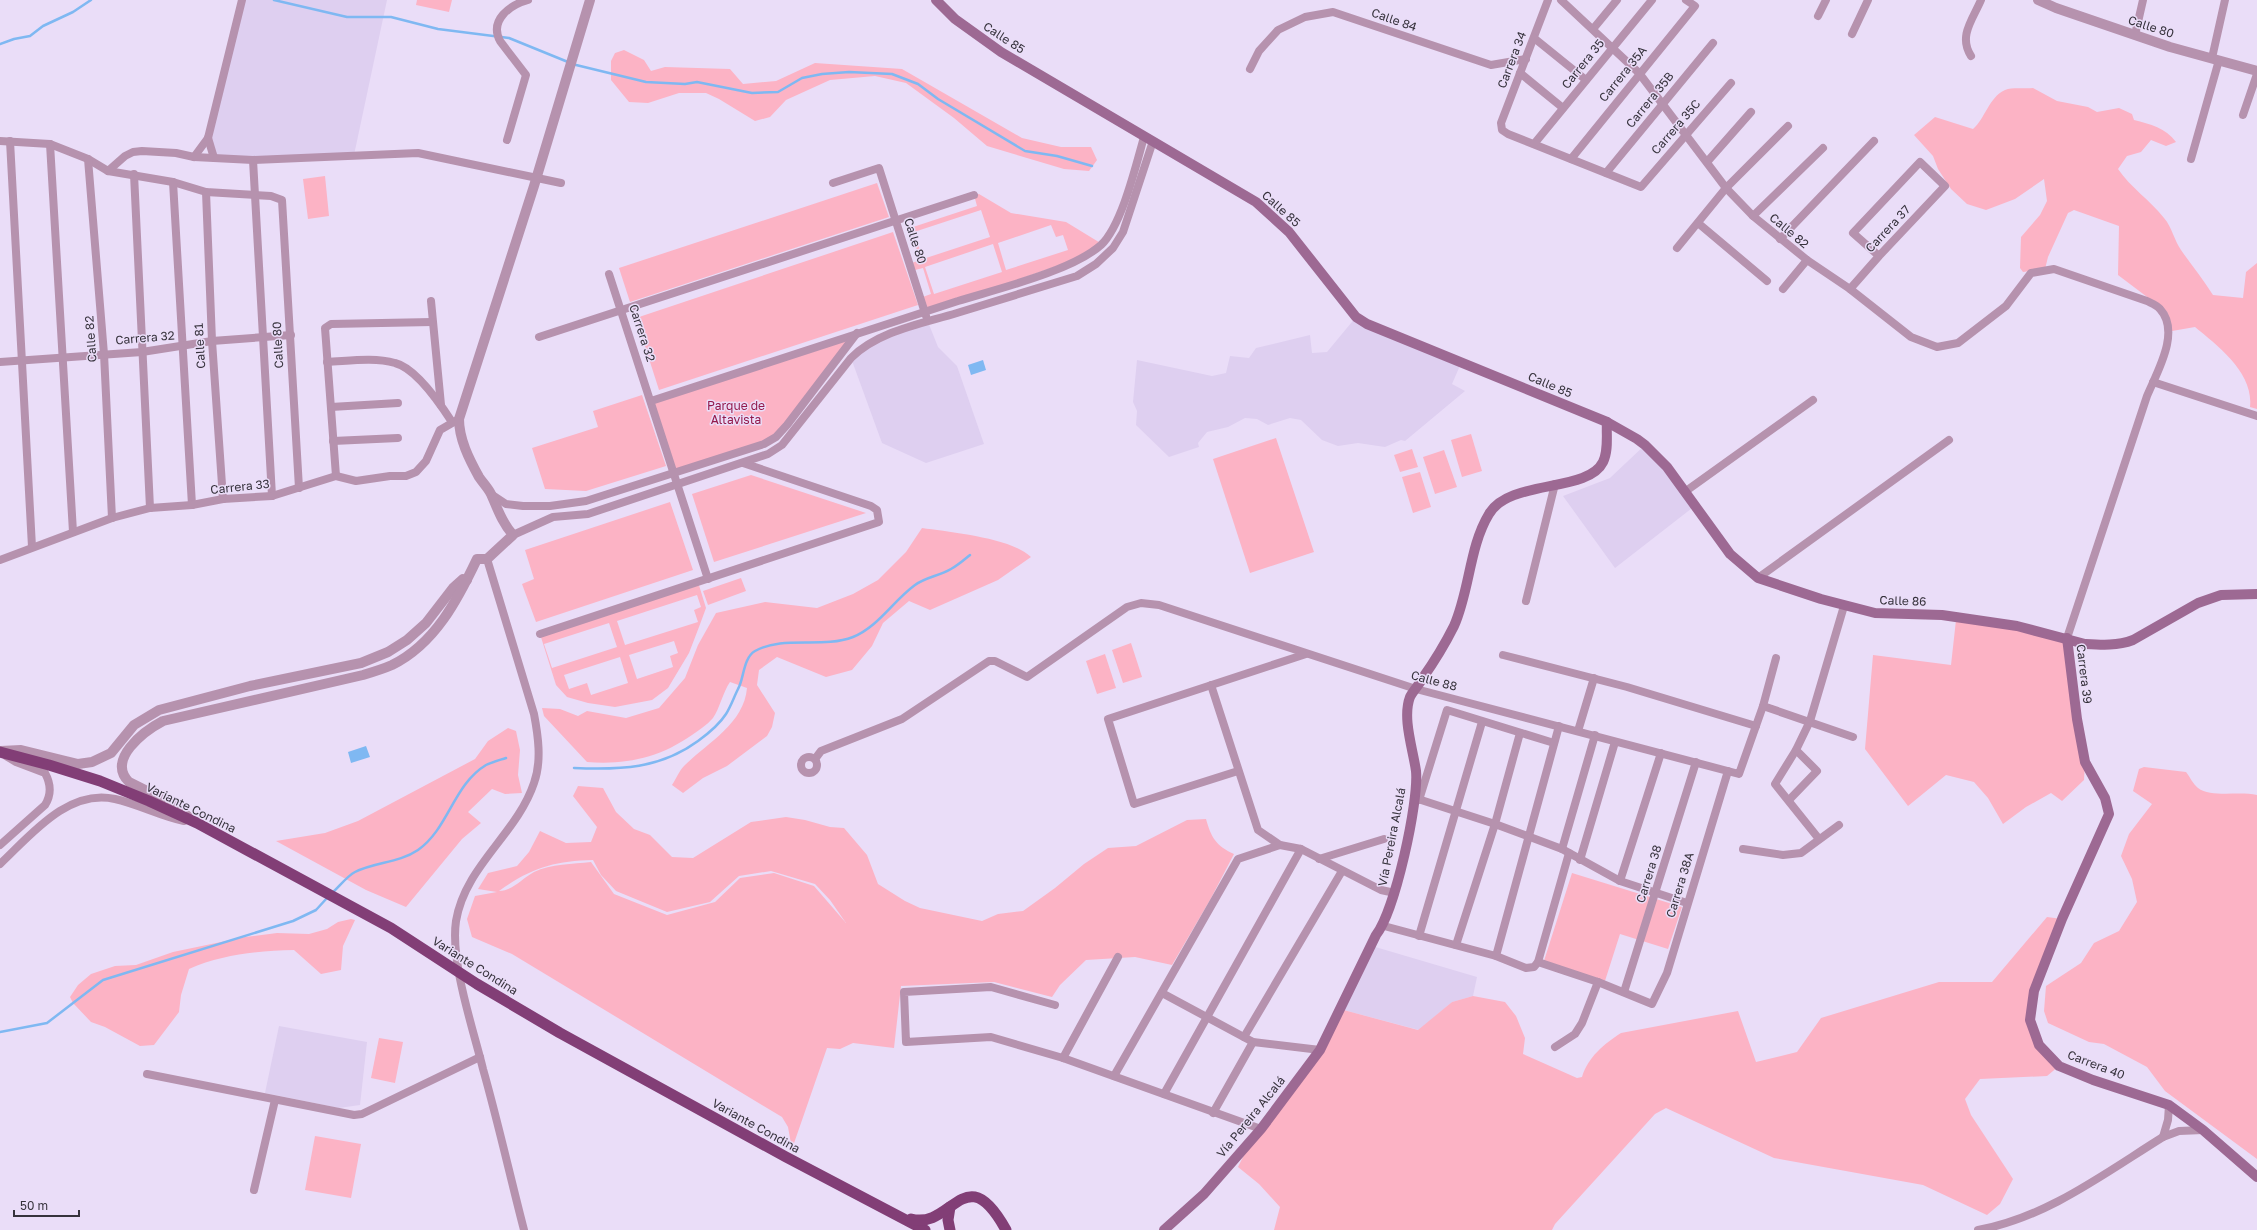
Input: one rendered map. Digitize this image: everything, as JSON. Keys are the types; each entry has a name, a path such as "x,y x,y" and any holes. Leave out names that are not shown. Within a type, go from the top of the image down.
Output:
{"highway":[{"name":"Variante Condina","path":"0,752 100,781 149,801 197,824 391,928 477,984 566,1037 786,1157 925,1230"},
{"path":"897,1215 917,1221 927,1221 936,1218 963,1199 982,1200 995,1210 1006,1230"},
{"path":"950,1207 948,1220 950,1230"}],"main road":[{"name":"Calle 85","path":"936,0 955,19 995,49 1256,202 1276,218 1300,246 1348,308 1356,317 1367,324 1607,422"},
{"name":"Vía Pereira Alcalá","path":"1164,1230 1204,1194 1261,1129 1320,1050 1376,935 1384,926 1395,893 1417,799 1416,772 1408,729 1410,697 1454,625 1470,576 1479,532 1489,512 1498,504 1512,496 1591,476 1603,462 1606,452 1607,422"},
{"name":"Calle 86","path":"1607,422 1645,445 1667,467 1686,491 1730,554 1758,578 1844,606 1875,613 1942,615 2010,625 2067,638 2085,644 2122,644 2133,640 2198,603 2221,595 2257,594"},
{"name":"Carrera 39","path":"2062,919 2109,814 2105,798 2085,762 2077,719 2067,638"},
{"name":"Carrera 40","path":"2062,919 2034,991 2030,1020 2039,1045 2059,1066 2093,1080 2169,1105 2202,1130 2257,1177"}],"street":[{"path":"194,157 208,138 242,0"},
{"path":"507,140 526,75 500,41 496,28 498,22 508,9 528,0"},
{"path":"432,322 327,325 325,328 336,476 356,481 411,474 420,468 426,461 440,430 456,421 537,178 590,0"},
{"name":"Carrera 34","path":"1534,144 1508,134 1502,130 1501,123 1548,0"},
{"name":"Calle 82","path":"1561,0 1639,73 1726,188 1753,216 1807,260 1850,289 1911,337 1937,347 1958,343 2006,306 2031,273 2045,269"},
{"path":"1592,29 1616,0"},
{"name":"Carrera 35","path":"1534,144 1652,0"},
{"name":"Carrera 35A","path":"1572,159 1639,73 1695,6 1686,0"},
{"path":"1818,16 1826,0"},
{"path":"1852,34 1868,0"},
{"path":"1971,56 1967,50 1965,33 1981,0"},
{"name":"Calle 80","path":"2038,0 2056,8 2136,35 2257,71"},
{"path":"2136,35 2143,0"},
{"path":"2191,159 2215,59 2225,0"},
{"name":"Calle 84","path":"1250,69 1259,51 1278,30 1305,17 1333,12 1491,65 1526,59"},
{"path":"1534,38 1586,80"},
{"name":"Carrera 35B","path":"1606,173 1662,103 1713,43"},
{"path":"1520,73 1563,108"},
{"path":"2243,115 2257,74"},
{"name":"Carrera 35C","path":"1606,173 1641,187 1731,83"},
{"path":"1707,162 1751,112"},
{"path":"1677,248 1726,188 1788,126"},
{"path":"208,138 214,158"},
{"path":"652,401 925,312 1072,263 1088,256 1102,244 1113,227 1148,139"},
{"path":"197,824 173,804 129,782 124,777 121,767 128,752 142,734 163,722 363,675 393,665 416,648 438,628 467,580 477,559 487,559 513,535 553,517 588,514 768,454 782,445 851,358 863,346 874,340 928,322 1077,276 1096,264 1113,248 1123,232 1148,139"},
{"path":"0,141 50,144 88,159 108,171 134,174 173,182 206,192 253,195"},
{"path":"10,141 32,547"},
{"path":"1780,239 1874,141"},
{"path":"50,144 73,532"},
{"path":"1534,144 1606,173"},
{"path":"1753,216 1823,148"},
{"path":"108,171 133,152 169,152 194,157 253,160 418,153 561,183"},
{"name":"Calle 82","path":"88,159 104,354 112,518"},
{"path":"253,160 253,195 272,496"},
{"name":"Carrera 37","path":"1850,289 1945,186 1920,162 1853,233 1879,256"},
{"name":"Calle 80","path":"833,183 879,168 928,322"},
{"path":"134,174 150,508"},
{"path":"173,182 192,505"},
{"name":"Calle 81","path":"206,192 212,341 223,499"},
{"name":"Calle 80","path":"253,195 271,196 282,200 299,488"},
{"path":"539,337 974,195"},
{"path":"1698,223 1767,281"},
{"path":"1783,288 1807,260"},
{"name":"Carrera 39","path":"2045,269 2054,269 2147,301 2160,308 2167,320 2169,335 2104,522 2067,638"},
{"name":"Carrera 32","path":"608,274 622,310 652,401 708,579"},
{"path":"431,301 432,322 442,405"},
{"path":"491,494 506,504 550,506 586,501 764,444 776,437 857,333"},
{"name":"Carrera 32","path":"0,362 22,359 142,352 183,347 212,341 291,335"},
{"path":"327,362 376,360 401,365 411,371 456,421 464,444 479,477 491,494 496,510 513,535"},
{"path":"2153,382 2257,416"},
{"path":"1686,491 1813,400"},
{"path":"331,407 398,403"},
{"path":"333,441 398,438"},
{"path":"1758,578 1949,440"},
{"path":"540,634 879,522 877,510 872,506 743,463"},
{"name":"Carrera 33","path":"0,560 112,518 150,508 192,505 223,499 272,496 336,476"},
{"path":"1526,601 1555,484"},
{"path":"487,559 534,714 538,736 538,759 535,782 529,796 514,821 479,867 460,905 455,930 460,972 524,1230"},
{"path":"0,752 21,750 78,764 92,762 111,753 134,725 160,710 250,686 361,663 388,652 407,640 426,623 453,588 462,579 467,580"},
{"name":"Calle 88","path":"815,759 821,751 902,719 989,661 995,661 1027,677 1127,607 1141,603 1159,605 1416,689 1739,774 1756,726"},
{"path":"1819,839 1775,784 1796,750 1810,721 1844,606"},
{"path":"1238,772 1137,804 1132,803 1108,719 1306,654"},
{"path":"1503,654 1594,678 1756,726 1776,658"},
{"path":"1578,731 1594,678"},
{"path":"1211,685 1258,830 1280,845 1301,849 1381,890 1395,893"},
{"path":"1763,706 1853,737"},
{"path":"160,710 163,722"},
{"path":"1554,743 1447,710 1417,799 1495,824 1562,849 1620,881 1687,903"},
{"path":"1419,936 1482,722"},
{"path":"1496,956 1559,726"},
{"path":"1456,945 1495,824 1520,733"},
{"path":"1562,849 1595,735"},
{"path":"1580,860 1615,742"},
{"path":"1789,800 1817,771 1796,750"},
{"path":"0,752 16,762 45,773 49,782 49,799 33,817 0,845"},
{"path":"1620,881 1661,753"},
{"name":"Carrera 38","path":"1624,992 1696,762"},
{"name":"Carrera 38A","path":"1624,992 1652,1004 1666,973 1728,771"},
{"path":"0,864 42,826 74,802 90,797 104,797 169,818 197,824"},
{"path":"33,817 42,826"},
{"path":"1743,849 1793,855 1801,853 1839,825"},
{"path":"1319,859 1384,839"},
{"path":"1114,1076 1238,859 1280,845"},
{"path":"1164,1094 1301,849"},
{"path":"1384,926 1496,956 1526,968 1534,967 1538,962 1569,854"},
{"path":"1244,1037 1342,871"},
{"path":"1063,1058 1118,957"},
{"path":"1538,962 1624,992"},
{"path":"1555,1047 1575,1034 1582,1023 1598,982"},
{"path":"1055,1005 991,987 904,992 906,1042 991,1037 1063,1058 1261,1129"},
{"path":"1162,993 1252,1042 1320,1050"},
{"path":"1213,1113 1252,1042"},
{"path":"147,1074 354,1115 362,1114 480,1057"},
{"path":"254,1190 275,1100"},
{"path":"2163,1137 2168,1120 2169,1105"},
{"path":"1978,1230 1993,1228 2038,1212 2163,1137 2179,1131 2202,1130"}],"shaded area":[{"path":"242,0 387,0 354,155 214,158 209,144"},
{"path":"1356,317 1462,361 1452,384 1465,391 1405,441 1401,440 1385,447 1358,443 1338,446 1322,440 1301,420 1290,418 1268,425 1257,419 1245,418 1228,427 1207,432 1198,443 1199,447 1169,457 1136,425 1137,411 1133,402 1137,360 1212,376 1226,373 1230,356 1249,358 1256,348 1310,335 1312,353 1327,352"},
{"path":"928,322 938,347 957,366 984,444 926,463 882,443 851,358 863,346"},
{"path":"1645,445 1696,505 1615,568 1563,496 1610,478"},
{"path":"1372,946 1477,977 1473,996 1452,1002 1419,1030 1340,1009"},
{"path":"279,1026 367,1042 360,1105 339,1108 265,1093"}],"green space":[{"path":"417,0 452,0 449,12 416,5"},
{"path":"624,50 644,60 651,71 665,67 730,69 743,84 776,81 815,63 902,69 1022,138 1061,147 1091,147 1097,160 1089,171 1064,169 987,146 954,118 906,83 875,76 830,80 786,100 770,117 755,121 719,99 706,93 679,93 648,103 629,102 611,80 611,61 615,53"},
{"path":"2033,88 2057,101 2088,107 2097,112 2119,108 2132,114 2134,120 2163,130 2176,142 2166,146 2151,140 2141,152 2127,156 2118,169 2123,176 2153,205 2167,222 2181,250 2213,295 2243,298 2246,272 2257,263 2257,409 2250,407 2250,395 2246,383 2233,361 2224,352 2195,327 2172,331 2167,312 2118,275 2119,226 2074,210 2068,213 2048,257 2045,269 2023,272 2020,268 2021,237 2040,215 2047,201 2044,179 2015,199 1986,210 1967,204 1951,189 1938,169 1933,156 1914,135 1935,117 1973,129 1981,120 1991,103 2000,93 2011,89"},
{"path":"325,176 329,216 308,219 303,179"},
{"path":"877,183 889,217 630,302 619,268"},
{"path":"979,194 1011,213 1066,222 1102,244 1088,255 925,312 920,298 931,294 923,268 911,271 909,264 920,260 910,228 977,206 974,195","holes":["981,210 990,237 923,259 914,232","1051,225 1056,237 1063,235 1068,250 1006,270 998,243","993,244 1002,272 934,294 925,267"]},
{"path":"893,232 918,305 659,390 636,318"},
{"name":"Parque de Altavista","path":"857,333 776,437 675,473 651,401"},
{"path":"642,395 666,466 586,491 545,489 532,448 598,427 593,411"},
{"path":"1471,434 1482,471 1462,477 1451,440"},
{"path":"1276,438 1314,552 1250,573 1213,459"},
{"path":"1412,449 1418,467 1400,472 1394,455"},
{"path":"1444,450 1457,487 1435,494 1423,457"},
{"path":"1420,472 1431,507 1413,513 1402,477"},
{"path":"751,475 866,513 714,562 692,494"},
{"path":"670,502 693,570 536,622 522,584 534,579 525,550"},
{"path":"922,528 964,534 996,541 1022,550 1031,557 998,580 930,610 909,601 883,623 872,646 852,670 826,677 777,657 759,670 757,685 775,713 772,727 767,736 727,766 703,778 683,793 672,785 679,773 684,766 723,732 732,722 744,701 747,688 730,682 711,721 680,743 655,754 629,761 601,763 587,762 544,716 542,708 560,709 578,716 587,711 626,718 659,708 685,678 698,645 716,613 765,602 817,608 853,594 878,580 906,552"},
{"path":"741,578 746,591 708,605 703,591"},
{"path":"698,582 706,608 689,653 668,688 652,700 615,707 588,703 567,697 556,685 540,634","holes":["697,595 701,607 694,610 698,622 625,645 617,621","609,623 617,647 552,668 544,644","674,641 678,653 670,656 673,667 637,679 629,655","620,657 628,683 591,695 587,683 569,689 564,675"]},
{"path":"1956,620 2012,628 2066,641 2085,762 2084,780 2062,801 2051,793 2026,807 2003,824 1988,798 1974,782 1946,775 1908,806 1865,749 1873,655 1951,665"},
{"path":"1131,643 1142,677 1123,683 1112,650"},
{"path":"1105,654 1116,688 1097,694 1086,661"},
{"path":"508,728 516,731 520,750 518,775 522,793 505,794 492,789 468,812 481,823 462,839 406,907 366,890 276,841 325,833 358,821 475,759 488,741"},
{"path":"2144,767 2186,772 2198,788 2210,793 2257,795 2257,1159 2165,1091 2147,1067 2104,1044 2089,1042 2048,1023 2044,1011 2046,986 2081,963 2094,943 2119,931 2137,902 2132,879 2121,856 2129,834 2152,804 2133,791 2139,769"},
{"path":"578,786 603,788 616,812 634,829 650,835 672,857 693,858 751,822 786,817 805,820 830,827 844,828 867,855 878,884 905,901 920,908 982,921 998,914 1023,911 1055,888 1084,864 1108,848 1136,846 1187,820 1206,819 1215,840 1223,848 1234,854 1210,900 1172,965 1135,957 1086,960 1060,985 1052,997 994,982 901,986 894,1048 853,1043 840,1049 827,1048 792,1149 788,1127 782,1117 512,954 472,937 467,919 475,896 497,892 478,889 488,873 517,866 529,852 540,831 566,843 591,842 597,827 573,796","holes":["593,860 601,875 616,891 667,912 710,902 739,876 771,871 815,884 830,900 846,923 814,886 774,873 740,878 715,902 667,915 614,894 591,862 541,869 529,875 509,889 499,891 533,871 543,867 566,862"]},
{"path":"1572,873 1682,907 1668,949 1620,934 1604,984 1543,964"},
{"path":"2047,917 2062,919 2031,1013 2039,1045 2059,1066 2047,1076 1980,1079 1965,1099 1971,1115 2013,1179 2000,1204 1987,1215 1923,1185 1774,1158 1666,1108 1655,1114 1555,1224 1552,1230 1274,1230 1280,1207 1259,1184 1238,1167 1252,1139 1281,1102 1340,1009 1418,1030 1452,1002 1473,996 1505,1002 1516,1016 1525,1038 1523,1054 1577,1078 1582,1077 1592,1057 1621,1033 1738,1011 1756,1062 1797,1052 1821,1018 1939,982 1992,982"},
{"path":"351,919 355,920 343,946 341,970 321,974 294,950 241,954 215,960 189,969 181,995 179,1012 154,1045 140,1046 105,1027 91,1022 73,1003 70,997 78,985 91,974 115,966 136,965 173,952 245,937 277,933 309,934 327,929 338,922"},
{"path":"379,1038 403,1042 395,1083 371,1078"},
{"path":"315,1136 361,1144 351,1198 305,1190"}],"water":[{"path":"983,360 986,370 971,375 968,365"},
{"path":"366,746 370,757 351,763 348,752"}],"waterway":[{"path":"0,44 14,39 30,36 43,26 73,12 91,0"},
{"path":"274,0 347,17 391,17 438,29 509,38 568,62"},
{"path":"572,64 646,82 685,84 697,82 752,93 778,92 802,78 822,74 849,72 892,74 918,84 938,99 1025,151 1057,156 1092,166"},
{"path":"574,768 607,769 639,766 669,757 684,750 710,732 723,718 740,685 748,658 755,651 766,646 778,644 829,642 841,640 862,633 915,585 951,569 970,555"},
{"path":"332,893 355,872 371,866 403,858 418,850 437,830 458,795 475,773 486,765 506,758"},
{"path":"0,1032 47,1023 103,980 293,921 316,910 327,898"}]}
